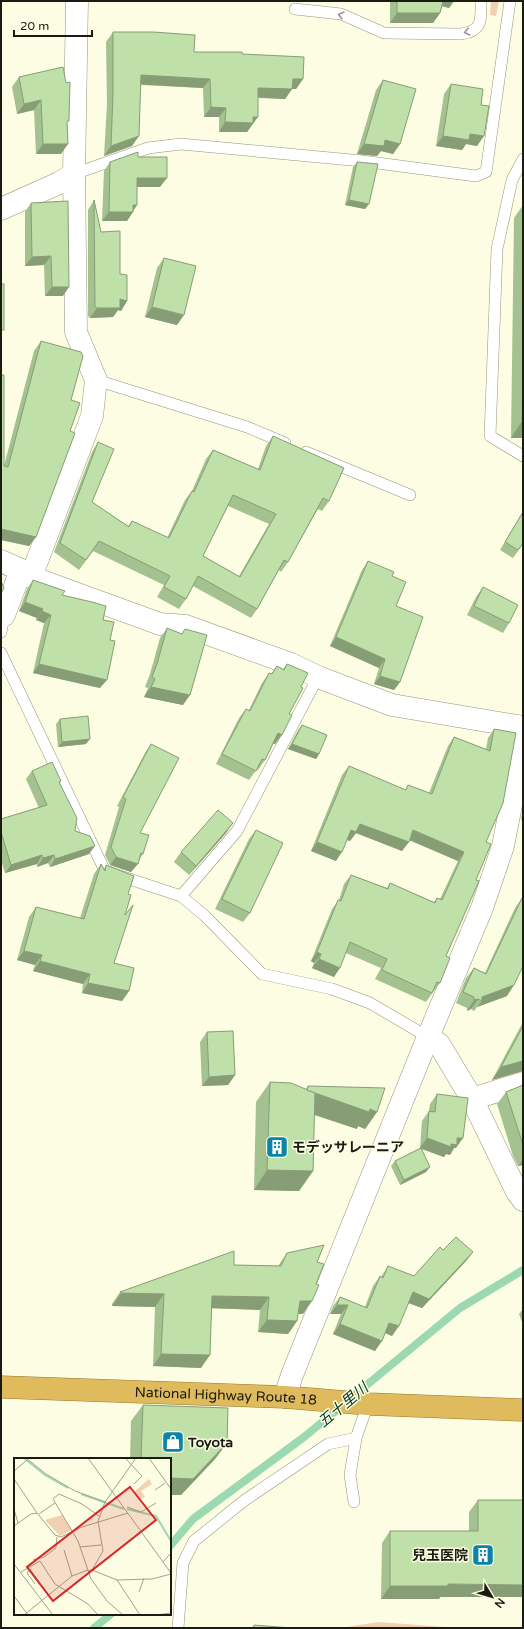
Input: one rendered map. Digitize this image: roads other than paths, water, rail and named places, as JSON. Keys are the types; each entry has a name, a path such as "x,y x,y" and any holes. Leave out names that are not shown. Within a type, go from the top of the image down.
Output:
{"highway":[{"name":"National Highway Route 18","path":"1,1387 285,1397 368,1404 523,1410"}],"street":[{"path":"2,621 26,574 92,416 96,380 76,332 74,174 77,1"},
{"path":"1,209 59,183 74,174"},
{"path":"1,561 26,574 160,624 186,626 291,664 318,677 392,705 523,727"},
{"path":"523,710 523,720"},
{"path":"285,1397 295,1368 428,1037 482,908 503,846 523,744"},
{"path":"428,1037 439,1044 472,1099 517,1192 523,1200"},
{"path":"472,1099 523,1083"}],"lane":[{"path":"295,9 341,14 384,33 461,34 472,32 478,26 481,17 481,1"},
{"path":"74,174 148,148 181,144 362,160 476,176 486,172 510,1"},
{"path":"523,160 512,180 497,249 490,436 523,456"},
{"path":"96,380 247,427 410,495"},
{"path":"1,653 105,871 181,896 205,916 262,974 332,989 370,1003 428,1037"},
{"path":"181,896 237,831 318,677"},
{"path":"354,1502 350,1475 356,1438 368,1404"},
{"path":"178,1628 183,1563 194,1541 245,1500 328,1444 356,1438"}],"waterway":[{"name":"五十里川","path":"351,1398 460,1308 523,1270"},
{"name":"五十里川","path":"171,1545 193,1519 304,1437 342,1406"},
{"name":"五十里川","path":"94,1628 110,1615"}],"place":[{"name":"モデッサレーニア","path":"277,1147"},
{"name":"Toyota","path":"173,1442"},
{"name":"兒玉医院","path":"483,1555"}]}
